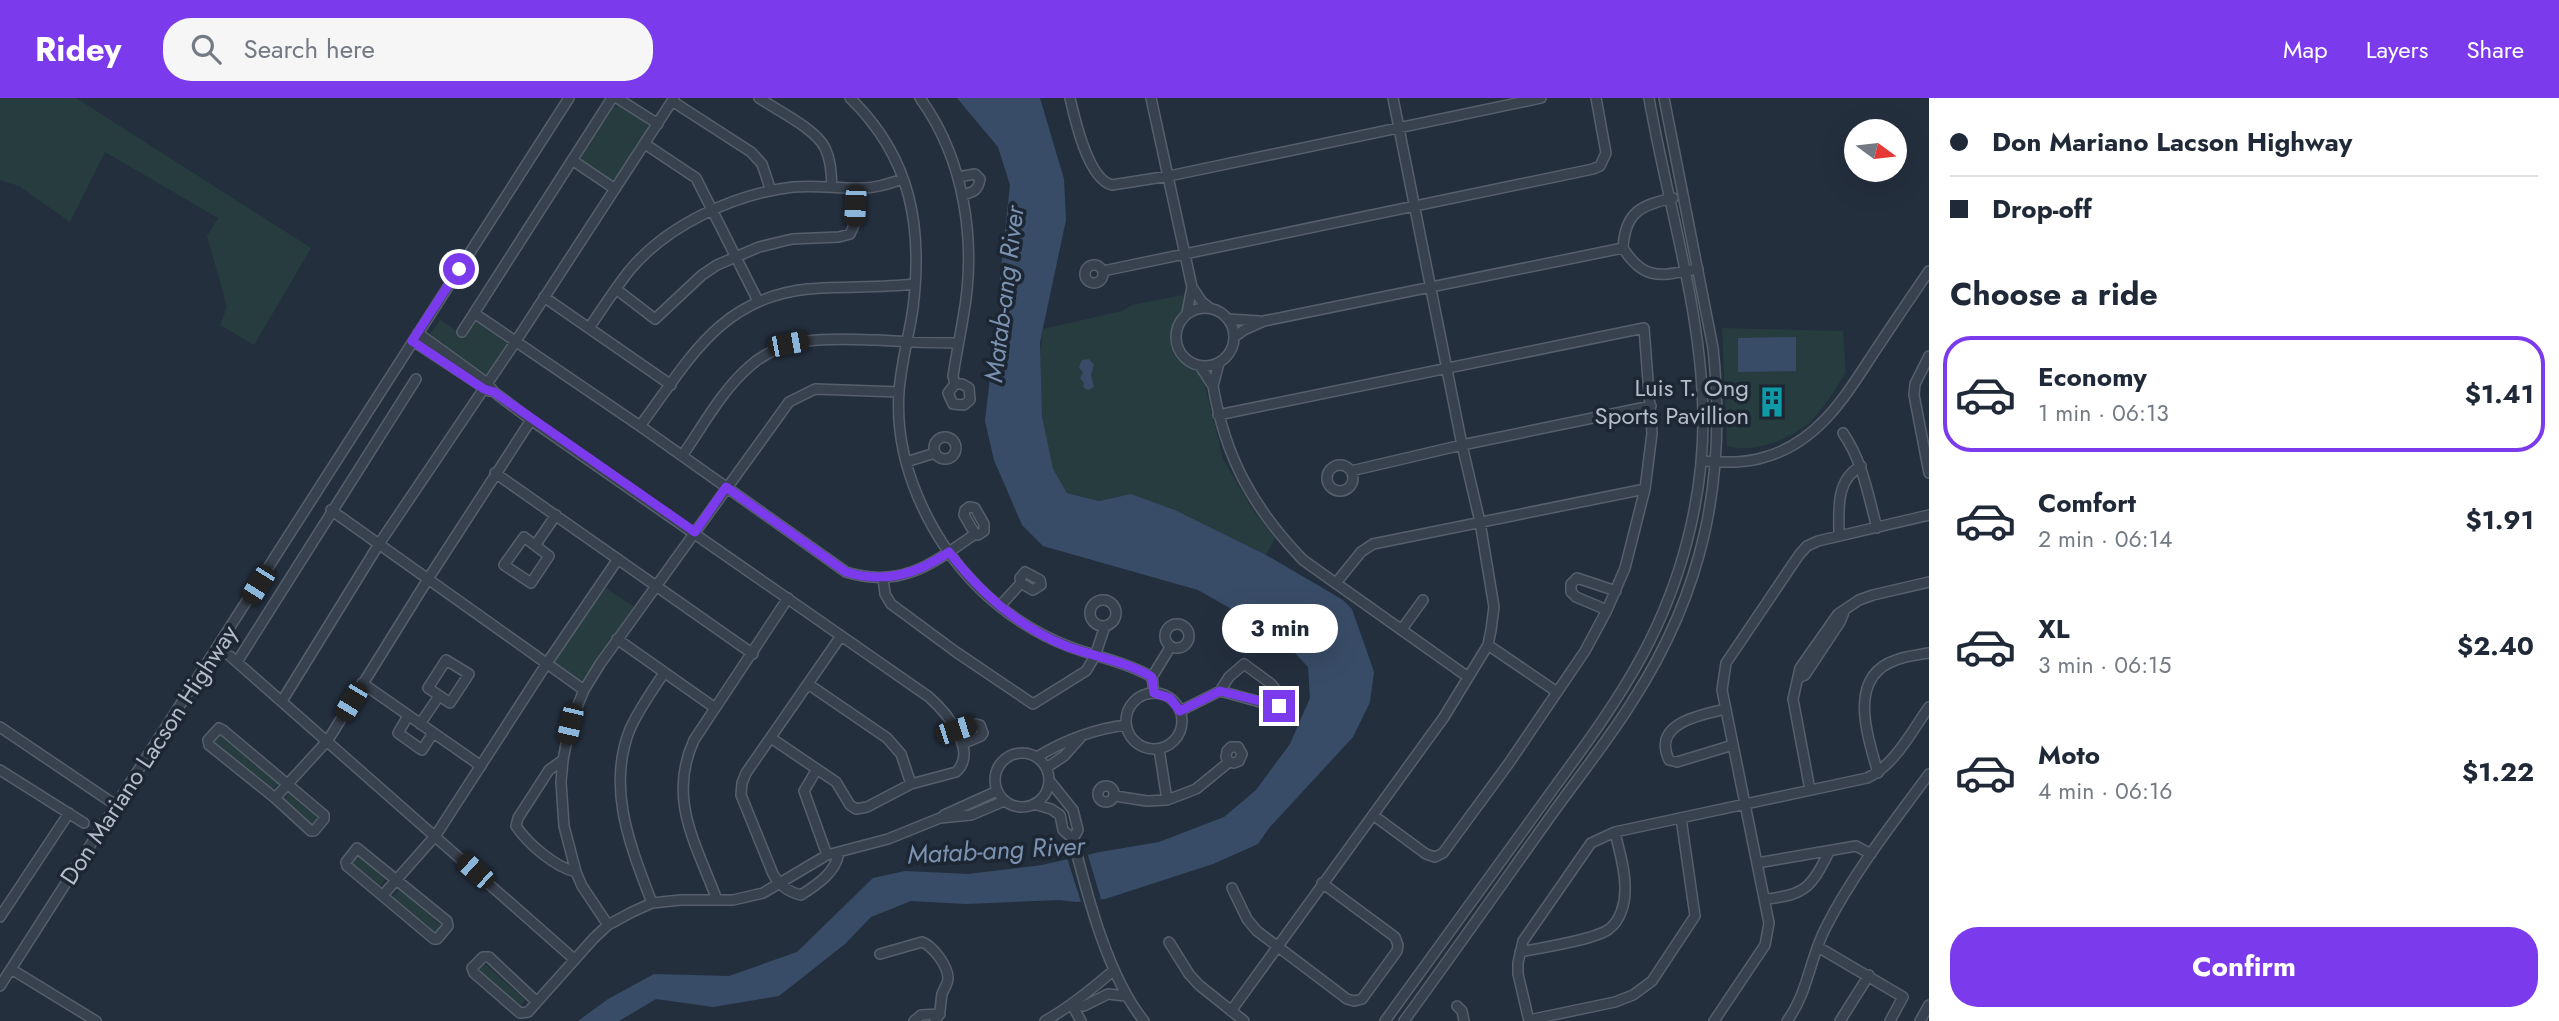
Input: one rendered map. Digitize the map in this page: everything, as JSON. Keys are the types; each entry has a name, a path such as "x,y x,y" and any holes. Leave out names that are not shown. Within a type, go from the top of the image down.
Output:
{"street":[{"name":"Don Mariano Lacson Highway","path":"0,986 569,98"},
{"path":"462,332 615,98 657,124"},
{"path":"759,98 814,134 824,145 830,160 832,186"},
{"path":"850,98 880,132 895,156 904,179 916,236 915,284 899,392 899,421 906,462 924,512 949,552 980,589 1000,606 1047,637 1095,656 1132,666 1152,677"},
{"path":"919,98 931,113 946,143 962,195 968,252 964,316 953,376 954,384"},
{"path":"1070,98 1080,139 1104,183 1119,185 1541,98"},
{"path":"1231,1011 1444,717 1488,645 1494,607 1480,522 1462,445 1393,98"},
{"path":"1103,271 1600,166 1606,153 1596,98"},
{"path":"1385,1021 1620,694 1658,623 1681,562 1690,530 1701,461 1702,387 1684,271 1649,98"},
{"path":"1404,1021 1632,702 1657,659 1681,608 1696,567 1713,499 1717,461 1717,385 1713,348 1664,98"},
{"path":"282,701 379,544 516,341 673,99 751,152 762,164 771,191"},
{"path":"1155,99 1168,176 1192,286 1202,302 1210,308"},
{"path":"645,144 691,174 737,256 758,301"},
{"path":"572,160 615,189"},
{"path":"958,177 975,174 980,179 979,187 974,192 962,195"},
{"path":"589,328 630,271 653,249 670,234 713,211 771,191 832,186 880,186 904,179"},
{"path":"616,289 655,319 702,275 737,256 792,239 850,234 855,225 856,188"},
{"path":"1682,196 1649,204 1634,212 1626,225 1623,248 1634,263 1658,276 1698,269"},
{"path":"1234,337 1264,321 1623,248"},
{"path":"1701,461 1744,462 1765,457 1805,438 1826,420 1844,397 1929,271"},
{"path":"640,426 707,336 737,312 758,301 786,292 808,289 875,288 915,284"},
{"path":"1192,286 1187,313 1177,327 1176,344 1185,359 1200,366 1213,386 1226,444 1258,506 1303,559 1468,677"},
{"path":"544,298 671,385"},
{"path":"1187,313 1196,308 1218,310 1227,318 1233,329 1232,348 1219,363 1213,386"},
{"path":"474,313 640,426 846,572 862,577 883,578 918,571 975,534"},
{"path":"1227,318 1264,321"},
{"path":"1218,415 1643,328 1652,433 1645,489 1631,549 1616,591 1585,651 1443,853 1435,857 1426,854 1373,815"},
{"path":"415,337 929,697 952,720 965,758 962,767 956,772 911,784 867,807 856,809 850,805 841,788 771,737"},
{"path":"682,456 733,383 765,355 788,344 826,338 958,344"},
{"path":"1929,356 1918,377 1914,395 1927,447 1929,473"},
{"path":"1200,366 1219,363"},
{"path":"1918,377 1929,375"},
{"path":"416,379 234,659 574,959"},
{"path":"608,925 576,872 564,826 561,799 562,760 570,724 584,690 617,639 789,402 801,394 828,389 899,392"},
{"path":"1351,471 1651,406"},
{"path":"275,798 328,740 531,420"},
{"path":"1843,433 1861,466 1877,528"},
{"path":"906,462 935,453"},
{"path":"1839,535 1839,500 1842,488 1854,470 1861,466"},
{"path":"495,473 753,654"},
{"path":"1336,583 1361,552 1373,544 1645,489"},
{"path":"331,510 584,690"},
{"path":"536,544 556,515"},
{"path":"1714,1021 1765,945 1769,923 1722,690 1726,663 1807,546 1839,535 1929,515"},
{"path":"524,537 536,544 549,556 531,583 504,565 524,537"},
{"path":"383,895 436,835 618,559"},
{"path":"883,578 885,594 891,604 1033,704 1079,676 1091,665 1105,626"},
{"path":"1607,610 1576,597 1571,592 1571,584 1577,578 1584,579 1616,591"},
{"path":"1810,790 1793,699 1798,678 1805,675 1818,648 1840,622 1844,612 1859,600 1929,582"},
{"path":"1000,606 1021,583"},
{"path":"717,900 685,813 682,778 685,758 694,740 788,598"},
{"path":"1402,629 1423,600"},
{"path":"839,853 830,874 805,893 796,894 780,885 741,795 746,774 841,636"},
{"path":"617,639 715,708"},
{"path":"1488,645 1557,692"},
{"path":"1154,693 1152,677 1171,646"},
{"path":"1878,773 1863,720 1863,708 1870,685 1887,664 1897,659 1929,653"},
{"path":"446,660 468,673 450,703 439,696 428,687 446,660"},
{"path":"1180,711 1220,691 1228,677 1244,664 1270,683 1284,699 1281,704 1275,706 1220,691"},
{"path":"652,903 622,817 620,774 631,728 664,673"},
{"path":"362,683 481,766"},
{"path":"808,684 887,738 901,754 911,784"},
{"path":"1154,693 1170,698 1180,711 1182,720 1176,739 1159,749 1141,747 1134,741 1126,725 1126,715 1136,699 1154,693"},
{"path":"420,724 439,696"},
{"path":"1681,818 1695,916 1652,981 1633,995 1615,1002 1529,1020 1518,974 1520,952 1529,931 1591,843 1615,832 1867,778 1878,773 1890,762 1929,707"},
{"path":"1726,709 1697,715 1675,727 1665,741 1665,749 1670,760 1677,762 1733,745"},
{"path":"408,716 393,734 422,754 433,733"},
{"path":"956,730 981,725 981,736 962,744"},
{"path":"1037,757 1069,738 1126,725"},
{"path":"0,727 117,806"},
{"path":"221,728 288,785 325,817 314,831 209,745 208,740 221,728"},
{"path":"1046,768 1064,756 1082,737"},
{"path":"1159,749 1167,800"},
{"path":"1049,780 1045,794 1034,804 1014,806 1004,801 997,791 995,774 1004,759 1020,753 1037,757 1046,768 1049,780 1073,810 1079,830 1073,839"},
{"path":"562,760 549,770 518,818 516,826 558,864 576,872"},
{"path":"1115,796 1147,801 1167,800 1196,789 1229,762"},
{"path":"817,769 804,791 827,855"},
{"path":"0,771 83,823"},
{"path":"1787,1021 1803,995 1828,922 1871,854 1929,774"},
{"path":"537,1002 489,957 483,957 472,968 474,973 520,1013 528,1012 608,925 652,903 747,898 780,885 827,855 888,839 997,791"},
{"path":"940,818 971,815 1004,801"},
{"path":"1034,804 1060,815 1066,834 1073,839 1114,970 1126,996 1144,1021"},
{"path":"0,917 69,813"},
{"path":"1520,952 1593,936 1607,931 1614,924 1620,915 1625,892 1615,832"},
{"path":"1757,863 1856,846 1871,854"},
{"path":"357,848 396,880 447,921 448,926 437,939 433,939 347,866 346,862 357,848"},
{"path":"1766,899 1788,897 1809,886 1829,852"},
{"path":"1232,888 1247,919 1276,948 1347,999 1362,999 1397,951 1398,944 1395,937 1322,883"},
{"path":"880,954 922,942 933,949 948,975 938,1018 921,1016 914,1021"},
{"path":"1169,942 1189,974 1212,997 1244,1021"},
{"path":"1818,947 1903,998 1890,1021"},
{"path":"11,969 96,1021"},
{"path":"1045,1021 1072,1005 1114,970"},
{"path":"1840,1021 1868,975"},
{"path":"1072,1005 1084,1006 1108,994 1126,996"},
{"path":"1072,1005 1081,1021"},
{"path":"1920,1021 1929,1005"},
{"path":"1457,1006 1462,1011 1464,1021"}],"green space":[{"path":"0,98 76,98 311,248 254,345 220,325 227,307 207,236 218,218 105,152 70,222 19,186 0,180"},
{"path":"619,106 646,123 648,129 614,179 609,181 583,163 581,157 613,107"},
{"path":"1183,295 1185,309 1172,329 1171,347 1181,362 1202,373 1223,459 1252,509 1275,538 1266,555 1175,510 1131,494 1099,501 1067,493 1053,470 1041,400 1040,360 1043,329 1122,311 1132,305"},
{"path":"440,320 466,337 476,322 508,343 486,377 428,337"},
{"path":"1722,328 1843,331 1846,373 1814,418 1793,434 1756,447 1727,446"},
{"path":"606,588 634,607 582,681 554,661"},
{"path":"221,732 279,782 271,791 213,741"},
{"path":"290,792 318,817 311,826 283,801"},
{"path":"359,853 387,878 379,886 351,862"},
{"path":"400,889 442,926 434,935 392,898"},
{"path":"483,962 525,1000 520,1007 475,971"}],"water":[{"name":"Matab-ang River","path":"957,98 1040,98 1064,179 1066,220 1040,342 1042,416 1053,469 1067,493 1099,501 1131,494 1175,510 1266,555 1343,600 1352,609 1374,672 1370,702 1353,737 1269,828 1258,844 1213,864 1105,899 966,904 911,901 871,917 845,944 779,996 713,1007 656,999 619,1021 578,1021 608,999 654,974 729,976 797,952 873,878 905,871 968,874 1042,865 1159,842 1224,817 1256,790 1290,744 1310,698 1308,667 1279,636 1198,590 1043,546 1022,525 994,460 985,421 990,378 1000,332 1000,278 1010,185 998,147"},
{"path":"1796,337 1796,371 1738,372 1738,338"},
{"path":"1089,359 1094,365 1091,375 1094,387 1088,390 1083,387 1084,383 1080,378 1083,373 1079,367 1082,360"}],"pier":[{"path":"1087,852 1101,899 1082,905 1067,858"}],"place":[{"name":"Luis T. Ong Sports Pavillion","path":"1772,402"}],"route":[{"path":"459,269 412,341 484,389 494,392 695,532 726,487 846,572 862,577 883,578 918,571 949,552 980,589 1017,618 1059,643 1132,666 1152,677 1154,693 1170,698 1180,711 1220,691 1279,706"}]}
